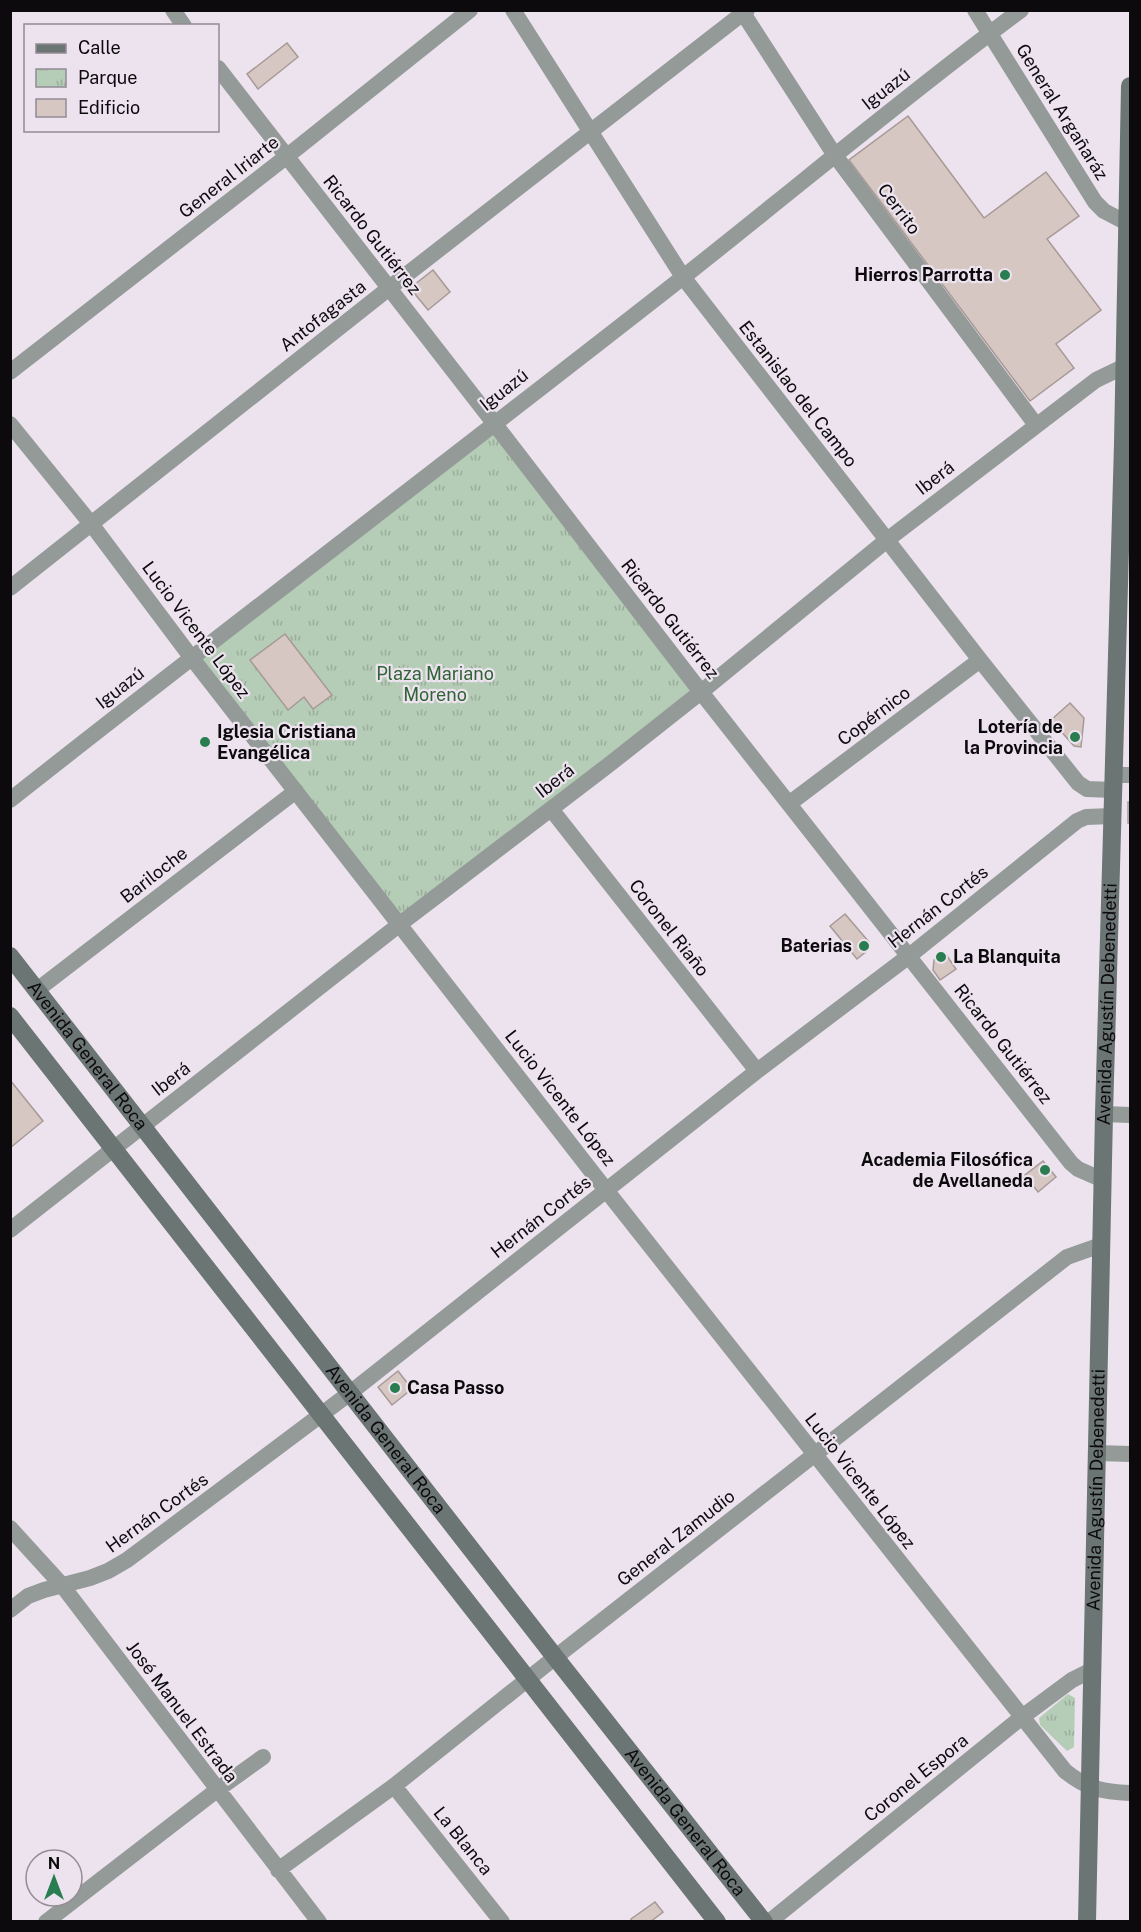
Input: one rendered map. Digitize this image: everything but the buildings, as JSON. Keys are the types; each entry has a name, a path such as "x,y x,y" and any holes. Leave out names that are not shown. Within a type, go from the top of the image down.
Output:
{"main road":[{"name":"Avenida Agustín Debenedetti","path":"1087,1922 1112,816 1119,780 1127,444 1125,366 1131,86"},
{"name":"Avenida General Roca","path":"10,956 764,1922"},
{"name":"Avenida General Roca","path":"10,1016 717,1922"}],"street":[{"path":"173,10 183,24"},
{"name":"General Iriarte","path":"10,372 470,10"},
{"name":"Estanislao del Campo","path":"513,10 683,277 980,660 1078,783 1087,789 1119,780"},
{"name":"General Argañaráz","path":"975,10 1095,202 1104,211 1127,223"},
{"name":"Iguazú","path":"10,800 191,657 374,518 683,277 834,154 1021,10"},
{"name":"Antofagasta","path":"10,588 388,289 744,12"},
{"name":"Cerrito","path":"744,12 834,154 1036,425"},
{"name":"Ricardo Gutiérrez","path":"219,69 701,692 1071,1162 1078,1169 1103,1180"},
{"name":"Iberá","path":"10,1230 400,924 701,692 886,540 1096,380 1125,366"},
{"name":"Lucio Vicente López","path":"10,424 92,525 191,657 606,1190 1022,1717 1065,1771 1089,1787"},
{"name":"Copérnico","path":"790,803 980,660"},
{"name":"Bariloche","path":"37,990 296,791"},
{"name":"Coronel Riaño","path":"551,809 757,1071"},
{"name":"Hernán Cortés","path":"10,1610 28,1596 61,1584 90,1578 127,1560 350,1393 757,1071 909,956 1077,821 1086,817 1112,816"},
{"path":"1104,1114 1131,1116"},
{"name":"General Zamudio","path":"278,1870 394,1786 528,1678 1067,1257 1101,1245"},
{"path":"1097,1453 1131,1454"},
{"name":"José Manuel Estrada","path":"10,1528 61,1584 319,1922"},
{"name":"Coronel Espora","path":"769,1922 1022,1717 1072,1680 1092,1670"},
{"path":"46,1922 263,1757"},
{"name":"La Blanca","path":"394,1786 494,1919"},
{"path":"1089,1787 1110,1792 1131,1792"}],"green space":[{"name":"Plaza Mariano Moreno","path":"494,423 701,692 400,924 191,657"},
{"path":"1068,1694 1075,1698 1074,1747 1067,1751 1040,1725 1039,1718"}],"place":[{"name":"Hierros Parrotta","path":"1005,275"},
{"name":"Lotería de la Provincia","path":"1075,737"},
{"name":"Iglesia Cristiana Evangélica","path":"205,742"},
{"name":"Baterias","path":"864,946"},
{"name":"La Blanquita","path":"941,957"},
{"name":"Academia Filosófica de Avellaneda","path":"1045,1170"},
{"name":"Casa Passo","path":"395,1388"}]}
